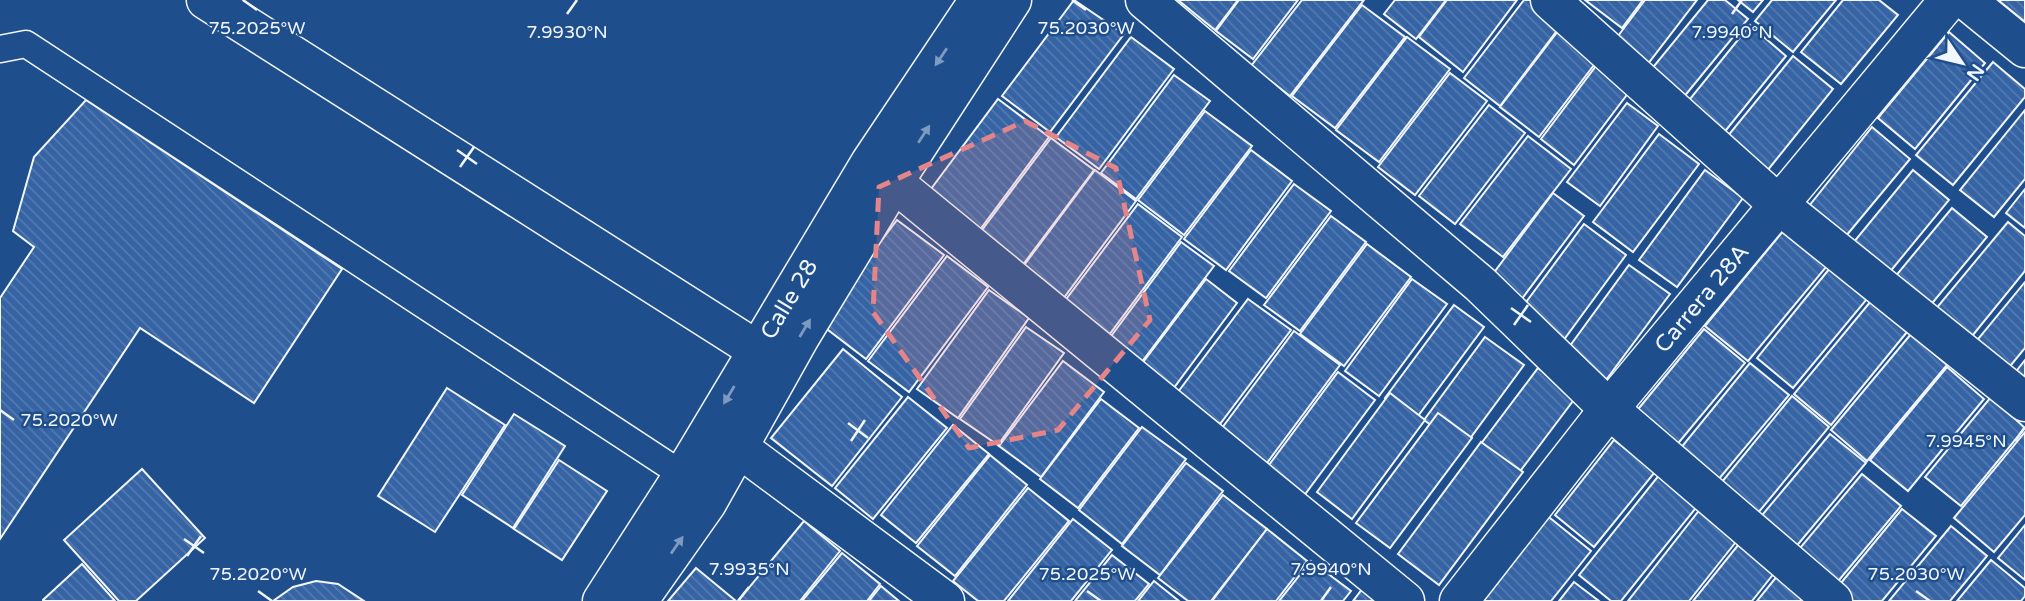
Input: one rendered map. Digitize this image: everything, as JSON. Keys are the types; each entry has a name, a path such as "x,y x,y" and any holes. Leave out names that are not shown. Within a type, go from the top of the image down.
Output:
{"street":[{"path":"206,0 757,350"},
{"name":"Calle 28","path":"638,601 695,489 725,437 800,337 882,172 979,0"},
{"name":"Calle 28","path":"725,437 757,350 882,172 1012,0"},
{"path":"1145,0 1480,284 1609,409 1833,601"},
{"path":"1550,0 1778,204 2025,402"},
{"name":"Carrera 28A","path":"1459,601 1609,409 1949,0"},
{"path":"1966,0 2025,48"},
{"path":"882,172 1405,601"},
{"path":"725,437 945,601"},
{"name":"Calle 28","path":"602,601 695,489"}],"lane":[{"path":"0,49 26,44 695,489"}],"highlighted area":[{"path":"1025,121 1116,168 1150,320 1058,430 969,448 873,312 879,187"}],"building":[{"path":"1074,0 1124,34 1050,132 1002,96"},
{"path":"1178,0 1238,0 1215,30"},
{"path":"1239,0 1298,0 1253,59 1216,31"},
{"path":"1302,0 1364,0 1290,96 1251,66"},
{"path":"1395,0 1446,0 1416,39 1384,14"},
{"path":"1447,0 1517,0 1463,72 1419,37"},
{"path":"1524,0 1531,0 1562,24 1500,106 1464,78"},
{"path":"1585,0 1643,0 1622,28"},
{"path":"1645,0 1697,0 1644,69 1612,44"},
{"path":"1708,0 1725,0 1748,19 1678,104 1645,77"},
{"path":"1738,0 1763,0 1753,12"},
{"path":"1772,0 1836,0 1793,52 1755,21"},
{"path":"1843,0 1879,0 1898,15 1841,84 1801,52"},
{"path":"1998,0 2025,0 2025,20 2024,21"},
{"path":"1362,5 1405,37 1335,128 1292,96"},
{"path":"1750,25 1786,56 1718,140 1681,110"},
{"path":"1558,31 1597,61 1539,137 1500,107"},
{"path":"1949,32 1985,63 1915,149 1878,118"},
{"path":"1131,37 1174,69 1099,169 1056,137"},
{"path":"1407,37 1450,69 1379,162 1336,130"},
{"path":"1793,56 1833,89 1763,176 1722,143"},
{"path":"1599,62 1632,88 1574,165 1541,139"},
{"path":"1993,62 2025,89 2025,97 1953,185 1916,155"},
{"path":"1450,73 1487,101 1415,195 1378,167"},
{"path":"1174,75 1210,101 1136,199 1101,173"},
{"path":"998,99 1049,137 976,235 925,197"},
{"path":"86,100 342,269 254,403 140,328 0,539 0,298 34,247 13,231 34,157"},
{"path":"1627,103 1658,126 1600,206 1567,182"},
{"path":"1489,105 1525,133 1455,224 1419,196"},
{"path":"2025,110 2025,179 1994,217 1960,190"},
{"path":"1205,111 1252,146 1184,235 1138,200"},
{"path":"1872,127 1910,159 1841,242 1805,211"},
{"path":"1659,134 1699,164 1633,252 1593,222"},
{"path":"1528,136 1571,169 1503,257 1460,224"},
{"path":"1051,138 1094,170 1022,266 979,234"},
{"path":"1251,150 1292,181 1226,270 1184,239"},
{"path":"1095,170 1136,201 1060,303 1019,272"},
{"path":"1705,170 1743,198 1677,287 1639,260"},
{"path":"1913,170 1949,200 1884,279 1848,249"},
{"path":"1294,184 1331,211 1266,298 1229,271"},
{"path":"2025,189 2025,228 2006,213"},
{"path":"1553,193 1584,216 1518,304 1487,282"},
{"path":"1138,204 1182,237 1106,339 1061,306"},
{"path":"1952,208 1987,237 1924,313 1889,284"},
{"path":"1331,216 1366,242 1300,331 1264,305"},
{"path":"897,220 944,255 866,359 819,323"},
{"path":"2008,222 2025,236 2025,271 1964,346 1929,317"},
{"path":"1584,224 1626,255 1560,345 1518,313"},
{"path":"1784,230 1827,266 1748,361 1705,326"},
{"path":"1181,242 1214,266 1141,363 1109,339"},
{"path":"1367,244 1411,277 1344,366 1300,334"},
{"path":"947,256 988,287 909,392 868,361"},
{"path":"1629,265 1670,294 1603,384 1564,354"},
{"path":"1830,268 1867,299 1793,388 1757,358"},
{"path":"1206,279 1237,303 1173,389 1141,365"},
{"path":"1412,279 1447,304 1379,396 1345,371"},
{"path":"2025,282 2025,348 2002,376 1969,350"},
{"path":"989,290 1029,318 958,418 917,389"},
{"path":"1248,299 1291,330 1220,424 1178,392"},
{"path":"1871,301 1907,332 1831,425 1794,394"},
{"path":"1454,305 1484,327 1415,420 1385,398"},
{"path":"1026,327 1064,353 998,445 960,419"},
{"path":"1704,329 1745,363 1670,453 1630,419"},
{"path":"1294,331 1340,365 1264,467 1219,432"},
{"path":"1911,334 1947,365 1867,461 1831,430"},
{"path":"1485,337 1524,365 1463,448 1424,420"},
{"path":"843,349 902,397 832,486 771,438"},
{"path":"2025,360 2025,391 2010,379"},
{"path":"1063,361 1104,392 1041,477 999,446"},
{"path":"1750,363 1789,395 1713,486 1675,455"},
{"path":"1947,367 1984,399 1908,491 1870,460"},
{"path":"1538,368 1576,397 1515,478 1477,449"},
{"path":"1338,372 1375,400 1303,497 1266,469"},
{"path":"447,388 505,425 435,532 378,496"},
{"path":"1390,393 1425,420 1352,519 1317,492"},
{"path":"1792,396 1829,427 1753,519 1717,488"},
{"path":"908,397 947,428 873,519 835,488"},
{"path":"1991,397 2025,428 1961,506 1925,477"},
{"path":"1101,399 1139,428 1078,508 1040,479"},
{"path":"1438,413 1472,438 1390,548 1356,523"},
{"path":"514,414 565,446 513,528 462,495"},
{"path":"953,425 989,454 916,543 881,515"},
{"path":"1142,427 1186,459 1122,544 1079,510"},
{"path":"2025,432 2025,515 1994,552 1954,518"},
{"path":"1830,434 1866,463 1794,549 1758,520"},
{"path":"1614,440 1655,472 1594,547 1555,515"},
{"path":"1481,442 1523,472 1439,585 1398,554"},
{"path":"990,455 1027,485 955,576 917,546"},
{"path":"559,460 607,491 562,560 514,529"},
{"path":"1186,463 1223,491 1160,575 1122,546"},
{"path":"142,469 205,538 136,601 119,601 64,540"},
{"path":"1660,474 1699,504 1621,601 1611,601 1579,575"},
{"path":"1862,474 1901,506 1834,586 1795,554"},
{"path":"1028,488 1069,521 1004,601 978,601 953,581"},
{"path":"1223,495 1267,529 1211,601 1188,601 1158,578"},
{"path":"1701,508 1739,538 1689,601 1628,601"},
{"path":"1902,509 1936,536 1882,601 1850,601 1836,589"},
{"path":"1545,514 1591,551 1551,601 1476,601"},
{"path":"1073,519 1112,550 1071,601 1008,601"},
{"path":"804,521 840,551 800,601 738,601"},
{"path":"2025,525 2025,580 1998,558"},
{"path":"1951,526 1987,556 1950,601 1889,601"},
{"path":"1267,529 1307,561 1276,601 1212,601"},
{"path":"1739,544 1775,572 1752,601 1693,601"},
{"path":"842,553 880,584 867,601 802,601"},
{"path":"1112,555 1149,584 1135,601 1075,601"},
{"path":"1991,560 2025,588 2025,596 2021,601 1957,601"},
{"path":"1311,561 1351,591 1343,601 1279,601"},
{"path":"82,564 115,601 43,601 43,600"},
{"path":"696,568 736,601 668,601"},
{"path":"1778,575 1811,601 1757,601"},
{"path":"316,581 338,584 364,601 273,601 293,587"},
{"path":"1154,581 1179,601 1138,601"},
{"path":"1574,582 1599,601 1559,601"},
{"path":"881,586 899,601 869,601"},
{"path":"1363,588 1379,601 1353,601"}]}
